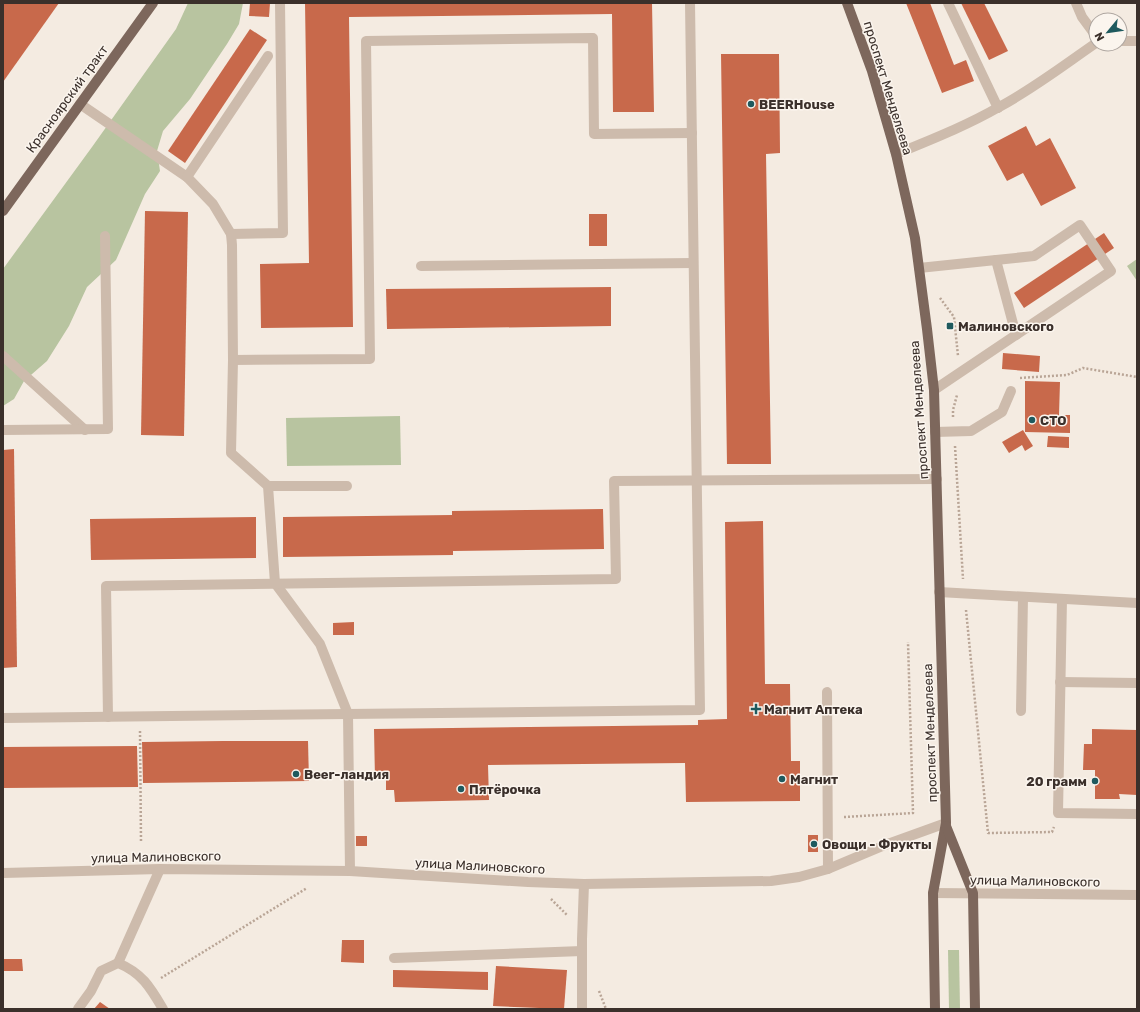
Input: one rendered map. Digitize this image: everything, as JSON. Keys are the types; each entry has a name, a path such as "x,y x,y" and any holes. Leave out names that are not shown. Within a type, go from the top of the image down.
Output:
{"main road":[{"name":"Красноярский тракт","path":"3,211 153,3"},
{"name":"проспект Менделеева","path":"847,3 872,71 896,154 915,238 934,390 946,824 933,893 935,1009"},
{"name":"проспект Менделеева","path":"946,824 973,893 976,1009"}],"street":[{"path":"231,234 283,233 280,3"},
{"path":"3,718 700,710 690,3"},
{"path":"948,3 998,108"},
{"path":"1076,3 1082,17 1088,25"},
{"path":"233,360 370,359 366,41 593,38 594,134 692,133"},
{"path":"896,154 962,126 998,108 1023,93 1088,48"},
{"path":"187,177 268,56"},
{"path":"80,104 187,177 213,204 231,234 233,360 231,453 268,486 347,486"},
{"path":"919,268 1034,256 1080,225 1111,271 934,390"},
{"path":"3,430 108,429 105,236"},
{"path":"996,260 1016,335"},
{"path":"420,266 693,263"},
{"path":"3,356 86,430"},
{"path":"935,432 971,431 1002,412 1011,391"},
{"path":"108,717 106,586 616,579 614,482 696,480 937,479"},
{"path":"268,486 275,583 320,644 348,714 350,871"},
{"path":"939,592 1137,603"},
{"path":"1021,711 1023,597"},
{"path":"1062,598 1058,813 1137,814"},
{"path":"1060,682 1137,683"},
{"path":"826,692 828,869"},
{"name":"улица Малиновского","path":"3,873 160,868 350,871 584,884 771,882 799,877 828,869 946,824"},
{"path":"78,1009 91,991 101,971 118,963 160,868"},
{"path":"582,1009 584,884"},
{"name":"улица Малиновского","path":"933,893 1137,895"},
{"path":"394,958 582,951"},
{"path":"118,963 131,968 149,986 163,1009"}],"path":[{"path":"1011,391 1014,384 1020,378 1067,375 1083,368 1137,377"},
{"path":"828,818 913,813 908,642"},
{"path":"139,717 141,842"},
{"path":"149,986 307,888"}],"green space":[{"path":"188,3 243,3 239,24 190,99 163,131 157,151 160,171 145,194 116,260 87,287 69,326 47,361 24,381 14,399 3,406 3,269 176,29"},
{"path":"1137,259 1137,281 1127,266"},
{"path":"400,416 401,465 287,466 286,418"},
{"path":"948,950 959,950 960,1009 949,1009"}],"building":[{"path":"3,3 59,3 3,82"},
{"path":"250,3 270,3 269,17 249,16"},
{"path":"305,3 652,3 654,112 613,112 612,14 349,17 353,327 261,328 260,264 309,263"},
{"path":"906,3 930,3 954,65 966,60 974,81 942,93"},
{"path":"961,3 984,3 1008,51 989,60"},
{"path":"250,29 267,40 185,163 168,151"},
{"path":"721,54 779,54 780,153 766,154 771,464 727,464"},
{"path":"1026,126 1036,146 1050,138 1076,188 1041,206 1023,173 1007,181 988,146"},
{"path":"145,211 188,212 184,436 141,435"},
{"path":"589,214 607,214 607,246 589,246"},
{"path":"1104,233 1114,248 1024,308 1014,293"},
{"path":"611,287 611,326 387,329 386,289"},
{"path":"1003,353 1040,356 1039,372 1002,369"},
{"path":"1025,381 1060,382 1059,415 1070,415 1070,433 1025,432"},
{"path":"1023,430 1033,446 1025,451 1022,445 1009,453 1002,442"},
{"path":"1048,436 1069,437 1069,448 1047,447"},
{"path":"14,449 17,667 3,668 3,450"},
{"path":"603,509 604,549 453,551 453,555 283,557 283,517 452,515 452,511"},
{"path":"256,517 256,558 91,560 90,519"},
{"path":"763,521 765,684 790,684 791,761 800,761 800,801 686,802 685,763 488,765 489,800 395,802 394,790 386,790 386,779 375,779 374,729 698,725 698,720 727,719 725,522"},
{"path":"354,622 354,635 333,635 333,623"},
{"path":"1092,729 1137,730 1137,795 1119,794 1120,799 1095,799 1095,770 1083,770 1084,744 1092,744"},
{"path":"308,741 309,781 143,783 142,742"},
{"path":"137,746 138,787 3,788 3,747"},
{"path":"808,835 818,835 818,852 808,852"},
{"path":"356,836 367,836 367,846 356,846"},
{"path":"342,940 364,940 364,963 341,962"},
{"path":"3,959 22,959 23,971 3,971"},
{"path":"496,966 567,970 564,1009 493,1006"},
{"path":"393,970 488,972 488,990 393,987"},
{"path":"100,1002 110,1009 94,1009"}],"place":[{"name":"BEERHouse","path":"751,104"},
{"name":"Малиновского","path":"950,326"},
{"name":"СТО","path":"1032,420"},
{"name":"Магнит Аптека","path":"756,709"},
{"name":"Beer-ландия","path":"296,774"},
{"name":"Магнит","path":"782,779"},
{"name":"20 грамм","path":"1095,781"},
{"name":"Пятёрочка","path":"461,789"},
{"name":"Овощи - Фрукты","path":"814,844"}]}
